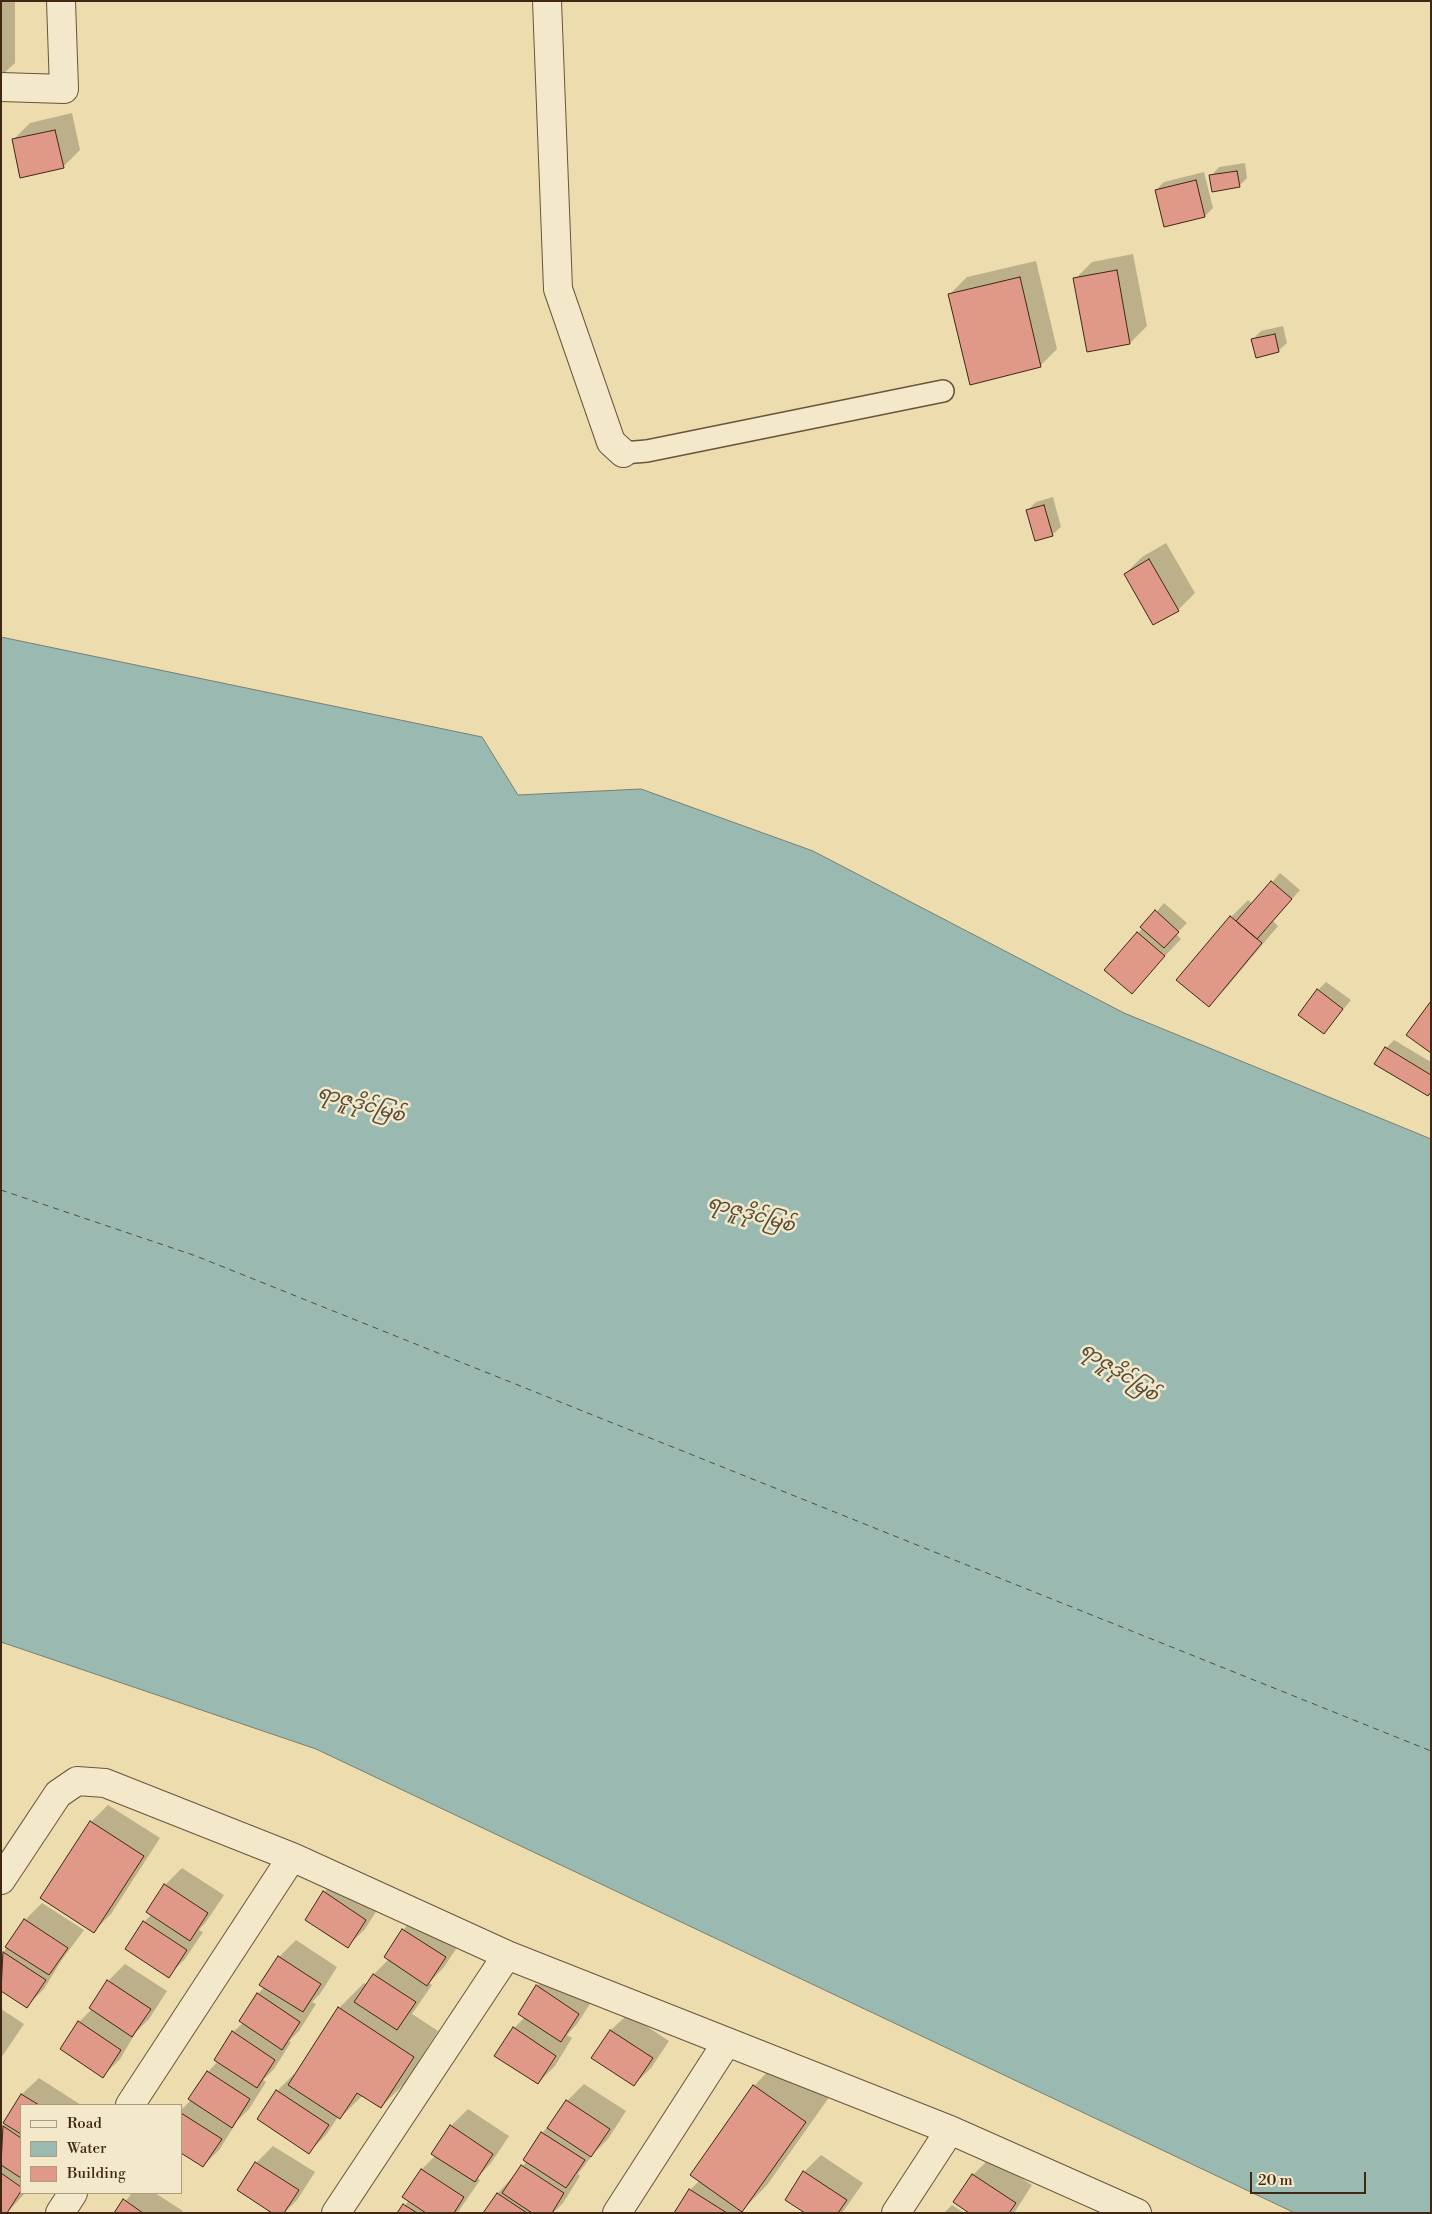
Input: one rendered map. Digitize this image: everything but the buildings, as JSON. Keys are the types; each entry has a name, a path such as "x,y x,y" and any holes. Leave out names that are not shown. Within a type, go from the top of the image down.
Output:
{"street":[{"path":"1,87 64,89 61,1"},
{"path":"547,1 558,289 611,442 623,453"},
{"path":"1,1880 58,1794 77,1781 105,1783 292,1857 506,1955 950,2130 1137,2213"},
{"path":"131,2104 292,1857"},
{"path":"336,2213 506,1955"},
{"path":"617,2213 726,2042"},
{"path":"896,2213 950,2130"},
{"path":"60,2213 72,2194"}],"lane":[{"path":"623,453 648,451 943,391"}],"water":[{"name":"ရာဇူဒိုင်မြစ်","path":"1,637 482,737 518,795 641,789 813,851 1124,1013 1431,1139 1431,2213 1295,2213 316,1749 1,1642"}],"ferry route":[{"path":"1,1190 196,1256 1431,1751"}]}
